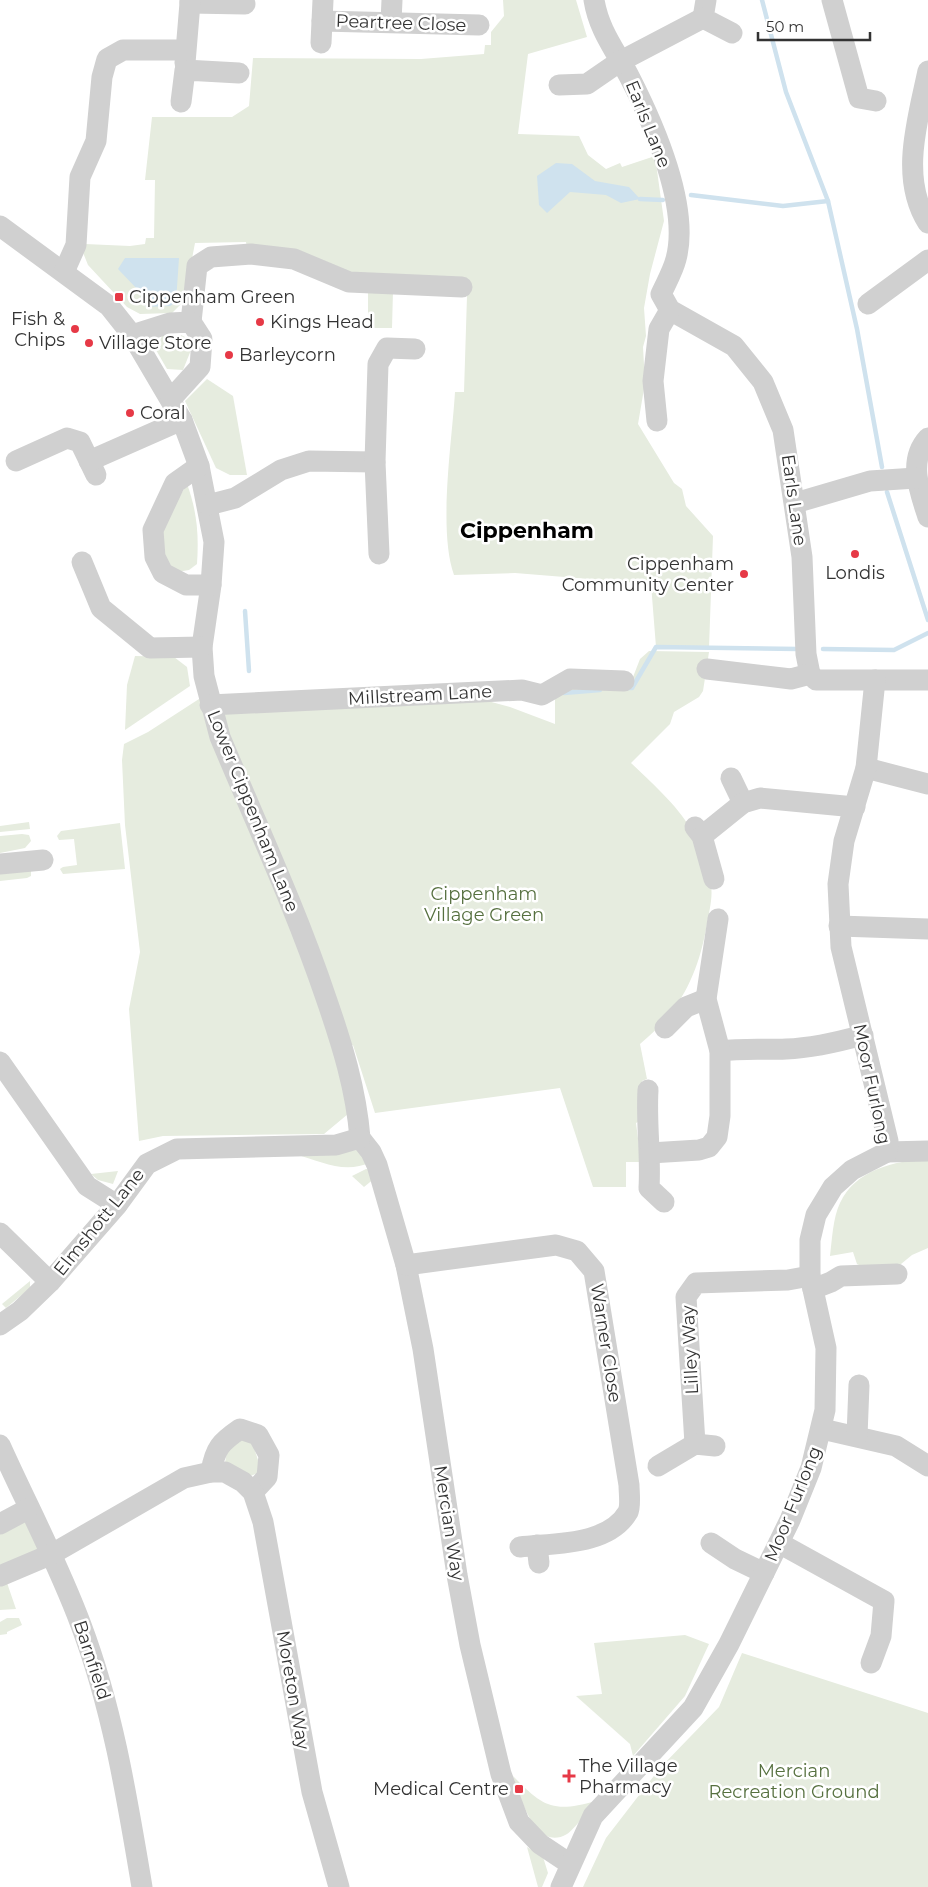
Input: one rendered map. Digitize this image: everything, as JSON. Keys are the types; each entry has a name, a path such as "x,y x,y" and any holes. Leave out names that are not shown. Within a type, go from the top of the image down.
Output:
{"street":[{"path":"391,22 392,0"},
{"name":"Earls Lane","path":"594,0 597,19 619,62 629,76 653,128 674,189 679,224 676,259 661,294 670,310 734,346 763,382 783,430 802,557 806,654 810,674"},
{"path":"832,0 859,98 876,101"},
{"path":"180,102 190,2 245,4"},
{"path":"559,85 586,84 705,9 732,33"},
{"name":"Peartree Close","path":"320,43 322,11 391,22 479,25"},
{"path":"64,272 76,245 80,177 96,141 102,77 107,59 123,50 184,60 238,73"},
{"path":"928,72 922,124 912,146 913,182 928,223"},
{"name":"Lower Cippenham Lane","path":"1,230 64,272 109,306 132,335 182,420 199,466 214,542 211,585 202,647 204,676 210,705 220,737 311,953 345,1054 357,1103 360,1138"},
{"path":"171,399 200,368 202,339 191,322 197,266 211,257 251,254 294,259 349,282 462,287"},
{"path":"868,304 928,260"},
{"path":"657,421 653,381 659,329 670,310"},
{"path":"132,335 170,323 191,322"},
{"path":"379,554 375,462 378,364 387,348 415,349"},
{"path":"16,461 67,438 80,442 92,468 182,420"},
{"path":"928,438 921,446 916,478 928,517"},
{"path":"208,505 235,498 281,470 310,461 375,462"},
{"path":"199,466 175,483 153,530 155,557 163,573 186,585 211,585"},
{"path":"795,503 870,481 916,478"},
{"path":"82,562 101,608 150,648 202,647"},
{"path":"707,669 791,679 810,674 816,680 928,680"},
{"name":"Millstream Lane","path":"210,705 522,690 542,695 570,679 624,681"},
{"name":"Moor Furlong","path":"570,1864 593,1816 692,1708 729,1644 779,1543 811,1468 822,1429 825,1410 826,1348 812,1282 810,1240 816,1215 833,1187 852,1170 887,1152 888,1140 841,947 839,926 838,884 844,841 866,768 875,680"},
{"path":"866,768 928,784"},
{"path":"731,778 743,803"},
{"path":"714,879 698,831 743,803 760,798 855,807"},
{"path":"0,864 43,860"},
{"path":"650,1153 699,1150 709,1147 718,1137 720,1116 720,1051 706,1000 718,919"},
{"path":"839,926 928,929"},
{"path":"665,1028 686,1007 706,1000"},
{"path":"720,1051 740,1048 787,1049 839,1042 863,1035"},
{"path":"0,1062 87,1186 117,1205"},
{"path":"648,1090 646,1122 650,1153 649,1188 664,1202"},
{"name":"Elmshott Lane","path":"0,1326 20,1311 50,1282 117,1205 147,1164 177,1149 336,1146 360,1138"},
{"name":"Mercian Way","path":"360,1138 371,1152 377,1165 406,1264 423,1349 457,1575 470,1645 500,1774 519,1822 540,1844 570,1864"},
{"path":"887,1152 928,1151"},
{"path":"0,1233 50,1282"},
{"name":"Warner Close","path":"406,1264 556,1245 577,1251 594,1271 629,1485 629,1511 613,1529 587,1539 532,1551"},
{"path":"812,1282 831,1282 841,1276 897,1274"},
{"name":"Lilley Way","path":"658,1466 705,1445 686,1297 696,1283 788,1280 812,1282"},
{"path":"857,1436 860,1385"},
{"path":"0,1576 52,1554 184,1478 211,1472 225,1472 243,1482 253,1492 267,1477 269,1455 258,1435 249,1430 240,1429 222,1442 214,1456 211,1472"},
{"path":"822,1429 896,1446 928,1466"},
{"name":"Barnfield","path":"0,1445 28,1508 52,1554 81,1625 110,1714 126,1787 142,1887"},
{"name":"Moreton Way","path":"253,1492 263,1522 312,1792 339,1887"},
{"path":"0,1524 28,1508"},
{"path":"711,1543 764,1574"},
{"path":"779,1543 884,1601 881,1636 871,1664"},
{"path":"561,1887 570,1864"}],"green space":[{"path":"503,0 576,0 587,37 528,54 518,134 579,136 588,155 606,169 620,163 622,167 655,156 664,221 650,274 644,308 646,336 643,347 645,383 638,424 674,483 682,489 686,506 713,536 709,648 656,647 651,584 515,573 454,575 449,556 447,534 447,485 455,392 464,392 467,296 357,280 247,249 246,242 195,243 184,301 172,313 140,314 127,307 88,265 82,250 85,244 130,246 145,244 146,238 154,238 155,180 145,180 152,117 232,117 249,106 253,58 421,59 484,54 485,45 491,45 491,32 504,16"},
{"path":"368,289 393,291 392,328 368,328"},
{"path":"181,335 189,339 191,350 183,370 167,369 156,350 162,336"},
{"path":"207,379 233,396 247,475 230,475 216,468 185,401"},
{"path":"187,484 196,523 198,543 197,564 189,570 177,572 164,563 162,525"},
{"name":"Cippenham Village Green","path":"649,651 709,652 703,691 699,697 674,712 670,724 631,763 671,802 690,828 707,872 711,886 711,895 710,910 703,942 693,975 686,990 666,1018 640,1044 647,1079 642,1081 649,1106 640,1121 636,1123 641,1162 626,1162 626,1187 593,1187 560,1088 375,1113 353,1045 337,1051 348,1114 324,1134 163,1136 139,1141 129,1009 140,952 125,825 122,760 124,744 148,732 199,699 237,704 484,700 510,707 555,724 555,699 563,687 633,677 640,659"},
{"path":"135,656 174,657 187,667 190,686 125,730 127,685"},
{"path":"29,822 30,829 0,832 0,826"},
{"path":"120,823 125,869 63,874 60,869 63,867 77,865 74,839 59,840 57,836 61,831"},
{"path":"29,835 31,841 25,848 0,853 0,836"},
{"path":"0,866 31,867 31,876 0,881"},
{"path":"357,1150 371,1162 361,1166 342,1167 294,1154"},
{"path":"928,1158 928,1248 912,1255 901,1264 861,1266 857,1264 853,1252 830,1256 833,1229 840,1203 847,1191 856,1182 877,1169 889,1165"},
{"path":"366,1169 373,1170 375,1178 364,1187 352,1176"},
{"path":"118,1171 113,1184 98,1180 91,1174"},
{"path":"30,1281 30,1288 6,1308 2,1304"},
{"path":"239,1438 252,1442 259,1463 258,1473 248,1477 225,1463 227,1451"},
{"path":"25,1520 41,1551 0,1570 0,1533"},
{"path":"6,1580 16,1609 0,1610 0,1583"},
{"path":"7,1618 19,1618 22,1625 7,1632 7,1634 0,1635 0,1622"},
{"path":"685,1635 709,1644 685,1696 633,1756 630,1744 576,1696 602,1694 594,1643"},
{"name":"Mercian Recreation Ground","path":"742,1653 928,1713 928,1887 583,1887 606,1838 660,1768 719,1707"},
{"path":"513,1776 533,1795 550,1805 569,1807 596,1801 567,1834 556,1838 546,1836 531,1820"},
{"path":"527,1847 543,1857 548,1873 542,1887 538,1887"}],"water":[{"path":"556,163 572,164 595,181 629,187 640,199 621,203 606,195 570,192 547,213 539,205 537,176"},
{"path":"125,258 179,258 176,302 170,306 146,307 139,291 118,269"}],"waterway":[{"path":"762,0 786,92 828,201 857,329 882,467"},
{"path":"691,195 783,206 828,201"},
{"path":"640,199 663,200"},
{"path":"887,492 928,620"},
{"path":"245,611 249,671"},
{"path":"823,649 894,650 928,633"},
{"path":"628,688 632,688 656,647 798,649"},
{"path":"564,693 600,690"}],"place":[{"name":"Cippenham Green","path":"119,297"},
{"name":"Kings Head","path":"260,322"},
{"name":"Fish & Chips","path":"75,329"},
{"name":"Village Store","path":"89,343"},
{"name":"Barleycorn","path":"229,355"},
{"name":"Coral","path":"130,413"},
{"name":"Londis","path":"855,554"},
{"name":"Cippenham Community Center","path":"744,574"},
{"name":"The Village Pharmacy","path":"569,1776"},
{"name":"Medical Centre","path":"519,1789"}],"district":[{"name":"Cippenham","path":"527,530"}]}
